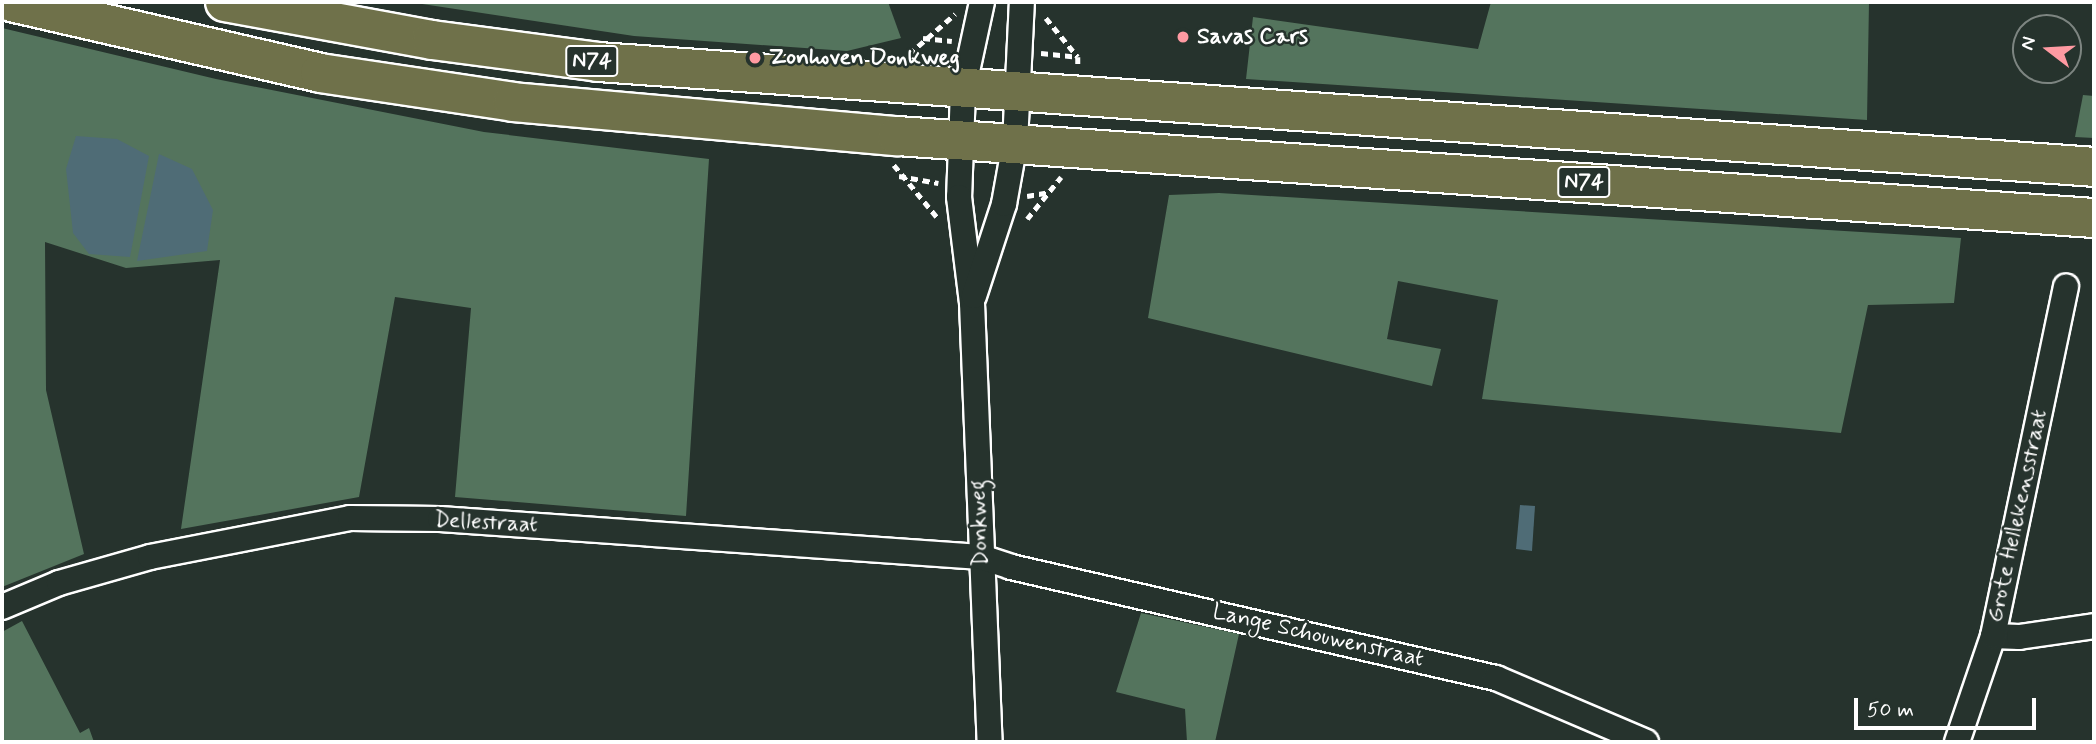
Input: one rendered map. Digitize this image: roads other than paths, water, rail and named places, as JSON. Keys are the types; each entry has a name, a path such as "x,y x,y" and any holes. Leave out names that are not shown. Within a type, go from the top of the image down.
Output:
{"highway":[{"name":"N74","path":"11,2 320,73 513,102 959,139 2094,218"},
{"name":"N74","path":"225,2 432,40 598,62 962,90 2094,167"}],"street":[{"name":"Donkweg","path":"982,2 962,90 959,197 972,303 990,742"},
{"name":"Donkweg","path":"972,303 1004,204 1015,143 1031,5"},
{"name":"Grote Hellekensstraat","path":"1957,742 1993,636 2066,287"},
{"name":"Dellestraat","path":"2,607 59,583 150,557 350,518 440,519 981,557"},
{"name":"Lange Schouwenstraat","path":"981,557 1011,567 1496,678 1646,742"},
{"path":"1993,636 2019,637 2094,626"}],"water":[{"path":"76,136 117,139 149,156 130,257 89,254 73,233 66,169"},
{"path":"159,154 192,169 213,210 207,251 137,261"},
{"path":"1520,505 1535,506 1532,551 1516,549"}],"place":[{"name":"Savas Cars","path":"1183,37"},
{"name":"Zonhoven Donkweg","path":"755,58"}]}
